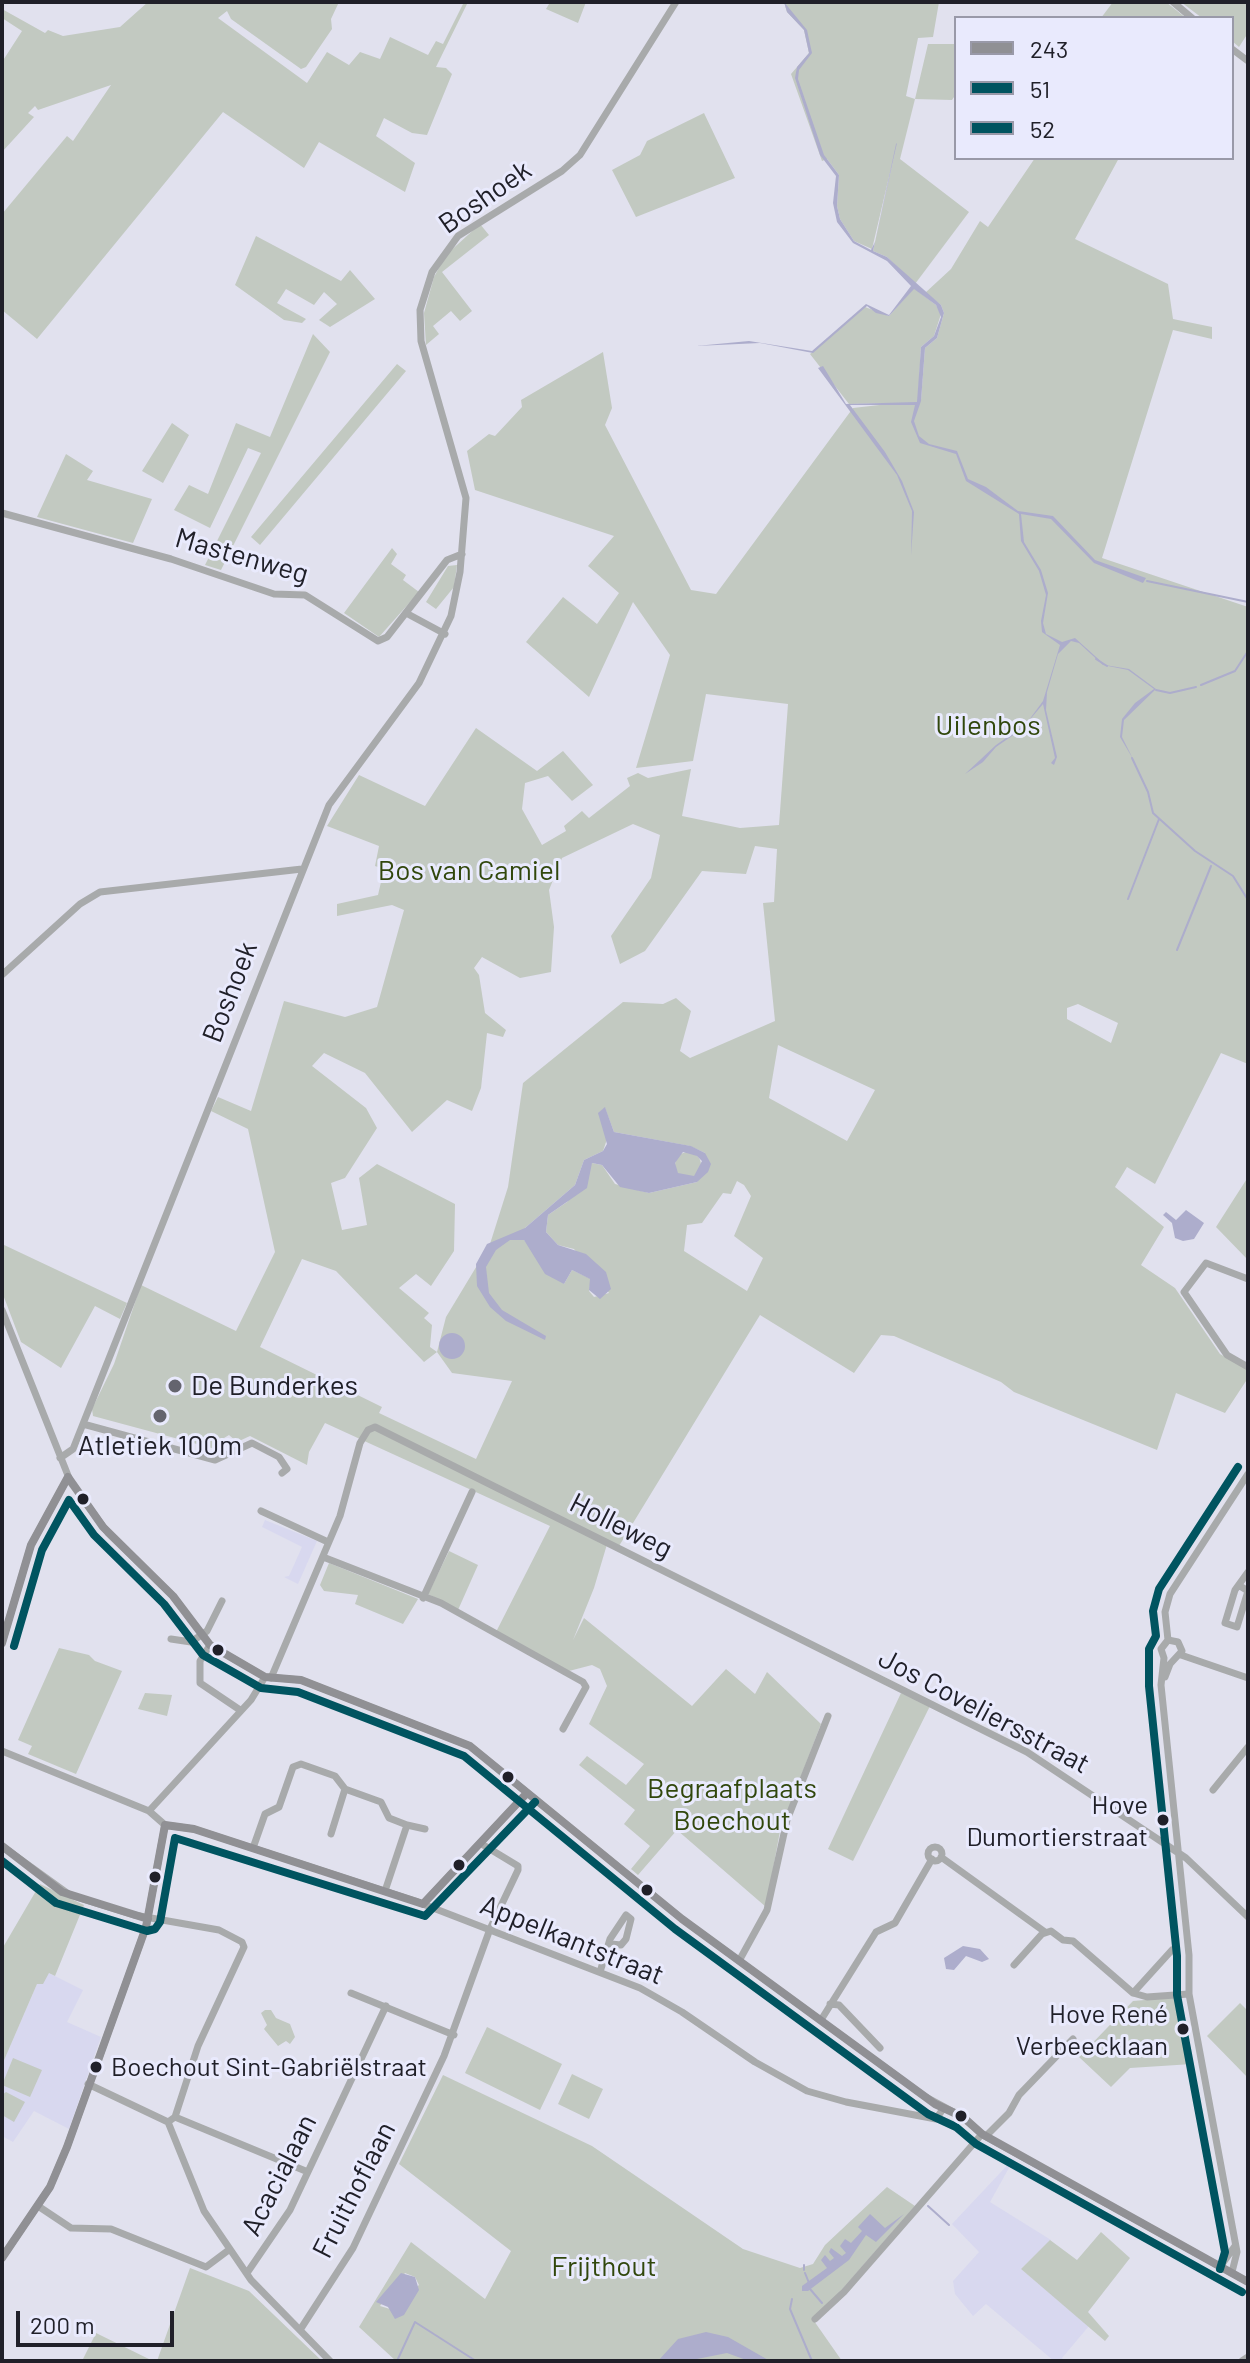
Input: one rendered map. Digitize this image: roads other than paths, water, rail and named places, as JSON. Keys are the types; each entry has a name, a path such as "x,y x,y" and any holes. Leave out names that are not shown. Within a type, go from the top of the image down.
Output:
{"street":[{"name":"Boshoek","path":"60,1458 72,1452 329,805 409,699 445,634 458,589 466,498 421,341 420,310 432,272 458,236 562,171 580,155 676,2"},
{"path":"1173,2 1190,16"},
{"name":"Mastenweg","path":"2,513 171,559 274,594 305,595 378,641 387,637 406,613"},
{"path":"445,634 406,613 447,560 462,554"},
{"path":"2,975 80,904 100,892 302,869"},
{"path":"1248,1279 1206,1263 1184,1292 1227,1355 1248,1367"},
{"path":"2,1310 68,1477 103,1527 173,1596 210,1645 268,1678 297,1678 460,1740 739,1961 945,2110 984,2135 1248,2282"},
{"path":"83,1424 215,1460 252,1443 278,1455 288,1469"},
{"name":"Holleweg","path":"328,1542 343,1508 353,1461 368,1430 375,1427 847,1665"},
{"path":"1168,1640 1164,1616 1170,1594 1248,1474"},
{"path":"2,1643 31,1545 68,1477"},
{"path":"423,1598 472,1492"},
{"path":"149,1811 268,1678 323,1557 328,1542 261,1511"},
{"path":"323,1557 441,1603 560,1669 586,1687 563,1729"},
{"path":"1240,1586 1248,1591 1237,1627 1225,1623 1235,1590 1248,1572"},
{"path":"171,1639 191,1642 209,1630 222,1601"},
{"path":"1168,1640 1180,1644 1181,1655"},
{"path":"1168,1640 1162,1647 1168,1659 1163,1696 1189,1994 1235,2246 1232,2272"},
{"path":"210,1645 200,1661 200,1683 240,1710"},
{"path":"1168,1659 1181,1655 1248,1678"},
{"name":"Jos Coveliersstraat","path":"847,1665 1027,1752 1178,1853 1248,1917"},
{"path":"739,1961 767,1910 787,1820 828,1716"},
{"path":"1213,1790 1248,1747"},
{"path":"2,1751 149,1811 165,1825 148,1919 60,2164 38,2206 2,2258"},
{"path":"253,1848 265,1814 279,1807 295,1765 335,1776 345,1789 381,1802 389,1818 425,1829"},
{"path":"331,1834 345,1789"},
{"path":"423,1904 526,1794"},
{"name":"Appelkantstraat","path":"165,1825 194,1829 385,1891 600,1972 672,2006 755,2062 807,2091 846,2102 936,2119 945,2110"},
{"path":"385,1891 407,1825"},
{"name":"Fruithoflaan","path":"300,2330 353,2248 454,2035 490,1929 518,1866 480,1843"},
{"path":"2,1846 62,1892 148,1919 238,1937 244,1947 198,2046 172,2119 200,2203 230,2249 247,2273 330,2361"},
{"path":"821,2020 876,1932 895,1923 932,1859 941,1857 1045,1932"},
{"path":"1014,1965 1045,1932 1051,1931 1063,1940 1073,1941 1133,1993 1147,1997 1189,1994"},
{"path":"600,1972 611,1944"},
{"path":"1133,1993 1172,1950"},
{"path":"351,1993 454,2035"},
{"path":"830,2004 839,2005 880,2048"},
{"name":"Acacialaan","path":"247,2273 281,2227 386,2006"},
{"path":"815,2319 844,2292 984,2135 1009,2113 1019,2095 1073,2039"},
{"path":"88,2084 308,2172"},
{"path":"38,2206 71,2228 111,2229 206,2267 230,2249"},
{"path":"1220,2267 1235,2246"},
{"path":"1242,2361 1248,2357"}],"waterway":[{"path":"1147,581 1248,602"},
{"path":"1201,685 1235,671 1248,651"},
{"path":"1096,659 1107,666"},
{"path":"1156,690 1170,693 1196,687"},
{"path":"1132,758 1148,792 1153,813 1195,851 1233,876 1248,900"},
{"path":"1128,899 1159,819"},
{"path":"1177,950 1211,866"},
{"path":"928,2206 949,2225"},
{"path":"804,2265 804,2270"},
{"path":"805,2273 809,2283"},
{"path":"810,2289 822,2303"},
{"path":"792,2299 790,2309 812,2361"},
{"path":"397,2361 415,2322 476,2361"}],"place":[{"name":"De Bunderkes","path":"175,1386"},
{"name":"Atletiek 100m","path":"160,1416"},
{"name":"Hove Dumortierstraat","path":"1163,1820"},
{"name":"Hove René Verbeecklaan","path":"1183,2029"},
{"name":"Boechout Sint-Gabriëlstraat","path":"96,2067"}],"park label":[{"name":"Uilenbos","path":"988,726"},
{"name":"Bos van Camiel","path":"469,871"},
{"name":"Begraafplaats Boechout","path":"732,1805"},
{"name":"Frijthout","path":"604,2267"}]}
